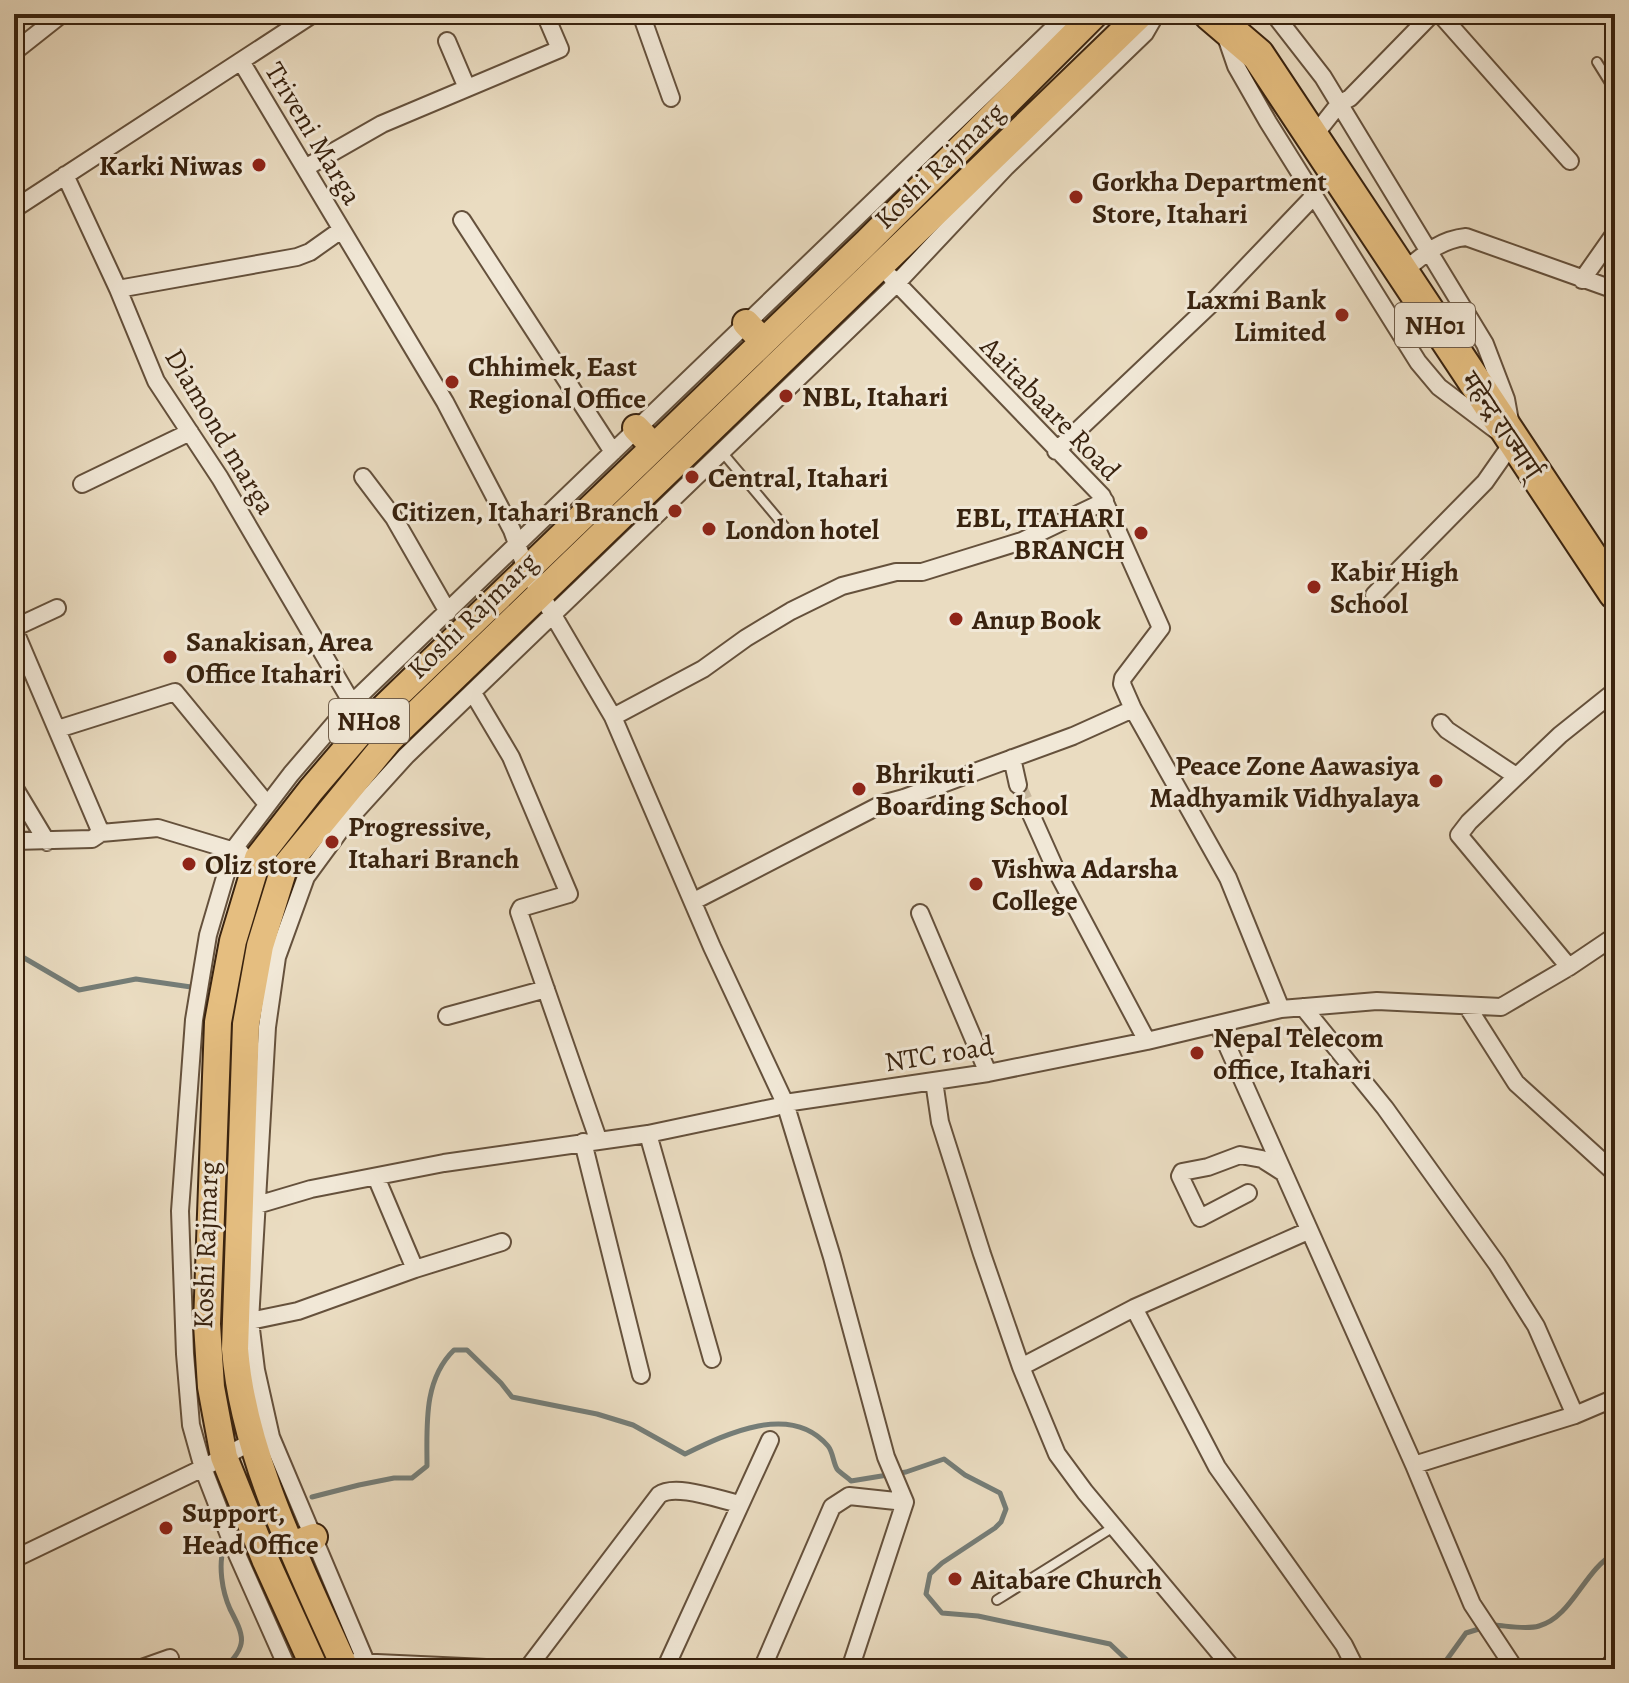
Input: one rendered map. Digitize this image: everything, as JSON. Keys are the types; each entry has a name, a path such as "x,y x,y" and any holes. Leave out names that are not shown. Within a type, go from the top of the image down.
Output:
{"highway":[{"name":"महेन्द्र राज्मार्ग्","path":"1227,17 1258,55 1401,273 1413,322 1513,442 1615,593"}],"main road":[{"name":"Koshi Rajmarg","path":"314,1669 265,1559 214,1463 207,1324 218,1022 245,854 521,558 754,332 867,242 977,116 1095,14"},
{"name":"Koshi Rajmarg","path":"355,1665 302,1541 253,1441 237,1381 235,1349 246,1024 260,946 295,872 389,740 488,647 546,604 889,274 1141,14"}],"street":[{"path":"14,52 62,14"},
{"path":"14,209 313,14"},
{"path":"305,168 382,124 560,49 545,14"},
{"path":"641,14 671,98"},
{"path":"302,1541 271,1437 258,1381 250,1321 267,1027 277,957 295,872 406,756 473,693 546,604 722,452 889,274 1145,33 1156,14"},
{"path":"1274,14 1323,77 1485,344 1506,399 1513,442 1485,482 1374,595"},
{"path":"1313,137 1339,104 1350,98 1429,16 1570,161"},
{"path":"1004,90 1059,17"},
{"path":"1227,17 1236,66 1313,197 1413,322"},
{"path":"447,41 467,88"},
{"name":"Triveni Marga","path":"242,63 445,402 512,530 521,558 613,717 712,947 785,1103 832,1257 886,1457 903,1495"},
{"path":"754,332 862,212 977,116"},
{"name":"Diamond marga","path":"65,175 118,289 156,381 220,478 352,703"},
{"path":"1056,451 1210,305 1313,197"},
{"path":"1328,219 1355,199"},
{"path":"862,212 867,242"},
{"path":"462,220 613,452"},
{"path":"118,289 297,257 310,252 341,230"},
{"path":"1582,280 1615,233"},
{"path":"1401,273 1436,245 1466,237 1615,290"},
{"name":"Aaitabaare Road","path":"867,242 889,274 1105,501 1161,628 1121,681 1133,709 1228,878 1281,1009"},
{"path":"82,484 190,432"},
{"path":"245,854 267,804 352,703 448,612 521,558 613,452 645,438"},
{"path":"363,477 394,518 448,612"},
{"path":"613,717 703,669 791,611 842,586 896,572 922,572 1022,541 1105,501"},
{"path":"57,608 14,629 101,833"},
{"path":"14,673 30,666"},
{"path":"1569,967 1459,835 1560,735 1615,691"},
{"path":"58,729 175,692 267,804"},
{"path":"473,693 511,757 569,894 521,908 519,912 546,989 591,1141 641,1375"},
{"path":"694,901 882,804 1073,736 1133,709"},
{"path":"1441,723 1516,776"},
{"path":"1012,758 1018,785"},
{"path":"14,787 47,842"},
{"path":"1030,812 1055,868 1147,1041"},
{"path":"14,841 92,839 101,833 158,828 295,872"},
{"path":"920,913 988,1073"},
{"name":"NTC road","path":"257,1205 311,1189 444,1163 648,1134 785,1103 988,1073 1147,1041 1281,1009 1390,1001 1501,1007 1615,936"},
{"path":"447,1016 546,989"},
{"path":"1467,1006 1516,1083 1615,1173"},
{"path":"1303,1007 1385,1108 1497,1264 1536,1326 1575,1415"},
{"path":"1218,1025 1414,1465 1472,1604 1515,1669"},
{"path":"934,1081 940,1122 1021,1367 1041,1409 1057,1454 1085,1492 1233,1669"},
{"path":"648,1134 712,1359"},
{"path":"1248,1193 1200,1218 1180,1176 1182,1172 1208,1167 1240,1155 1262,1159 1284,1174"},
{"path":"376,1177 415,1269"},
{"path":"1021,1367 1134,1308 1308,1231"},
{"path":"250,1321 298,1311 502,1242"},
{"path":"1134,1308 1217,1467 1344,1645 1356,1669"},
{"path":"1414,1465 1575,1415 1615,1398"},
{"path":"665,1669 770,1440"},
{"path":"14,1559 214,1463 253,1441"},
{"path":"214,1463 232,1543 288,1669"},
{"path":"527,1669 665,1490 740,1504"},
{"path":"762,1669 832,1507 849,1496 903,1495 850,1669"},
{"path":"139,1669 170,1658"},
{"path":"1612,1669 1610,1665 1615,1658"},
{"path":"314,1669 355,1665 508,1669"}],"lane":[{"path":"1597,62 1615,91"},
{"path":"722,452 785,527"},
{"path":"997,1600 1116,1526"}],"waterway":[{"path":"14,952 79,990 136,979 191,987"},
{"path":"312,1497 394,1478 412,1478 427,1466 432,1389 444,1362 454,1350 467,1350 512,1397 597,1414 633,1425 685,1454 739,1431 777,1424 796,1426 813,1433 828,1446 837,1469 851,1481 906,1472 944,1459 965,1475 1000,1493 1006,1509 995,1528 930,1574 926,1594 942,1613 978,1616 1110,1644 1129,1662 1142,1669"},
{"path":"223,1669 237,1654 242,1640 223,1586 221,1562 224,1547"},
{"path":"1495,1625 1528,1628 1550,1621 1595,1570 1615,1553"},
{"path":"1440,1669 1466,1633 1482,1628"}],"tunnel":[{"path":"1018,785 1030,812"}],"place":[{"name":"Karki Niwas","path":"259,165"},
{"name":"Gorkha Department Store, Itahari","path":"1076,197"},
{"name":"Laxmi Bank Limited","path":"1342,315"},
{"name":"Chhimek, East Regional Office","path":"452,382"},
{"name":"NBL, Itahari","path":"786,396"},
{"name":"Central, Itahari","path":"692,477"},
{"name":"Citizen, Itahari Branch","path":"675,511"},
{"name":"London hotel","path":"709,529"},
{"name":"EBL, ITAHARI BRANCH","path":"1141,533"},
{"name":"Kabir High School","path":"1314,587"},
{"name":"Anup Book","path":"956,619"},
{"name":"Sanakisan, Area Office Itahari","path":"170,657"},
{"name":"Peace Zone Aawasiya Madhyamik Vidhyalaya","path":"1436,781"},
{"name":"Bhrikuti Boarding School","path":"859,789"},
{"name":"Progressive, Itahari Branch","path":"332,842"},
{"name":"Oliz store","path":"189,864"},
{"name":"Vishwa Adarsha College","path":"976,884"},
{"name":"Nepal Telecom office, Itahari","path":"1197,1053"},
{"name":"Support, Head Office","path":"166,1528"},
{"name":"Aitabare Church","path":"955,1579"}]}
